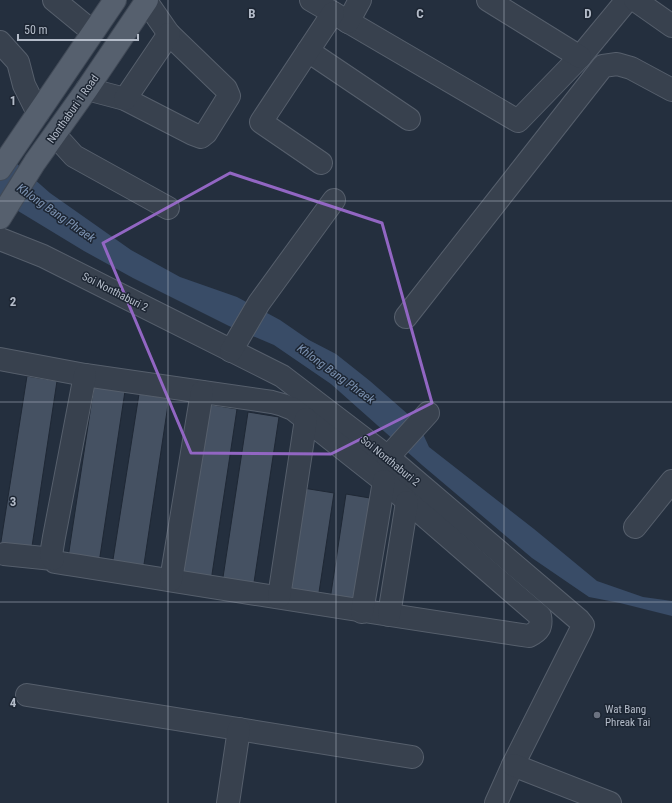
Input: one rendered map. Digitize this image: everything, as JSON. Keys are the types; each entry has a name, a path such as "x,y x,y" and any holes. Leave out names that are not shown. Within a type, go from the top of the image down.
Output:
{"main road":[{"path":"0,169 115,0"},
{"name":"Nonthaburi 1 Road","path":"1,216 35,162 147,1"}],"street":[{"path":"54,0 93,32"},
{"path":"311,0 518,121 580,57 627,0"},
{"path":"321,163 261,122 308,51 340,17 360,0"},
{"path":"489,0 580,57"},
{"path":"635,0 672,26"},
{"path":"87,89 125,99 201,137 206,133 229,96 226,89 169,34 147,1"},
{"path":"125,99 169,34"},
{"path":"0,42 18,62 24,85 38,112"},
{"path":"308,51 409,119"},
{"path":"406,317 603,66 617,64 631,68 672,90"},
{"path":"55,135 74,156 168,208"},
{"path":"236,343 258,303 334,200"},
{"name":"Soi Nonthaburi 2","path":"0,239 43,256 236,343 391,454 579,620 583,625 513,765 496,803"},
{"path":"0,359 85,375 272,402 293,410 384,481 540,616 541,623 537,632 529,636 362,612 279,597 55,562 51,555 85,375"},
{"path":"171,580 202,392"},
{"path":"391,454 425,417"},
{"path":"279,597 306,419"},
{"path":"362,612 384,481"},
{"path":"635,527 672,481"},
{"path":"389,615 407,502"},
{"path":"4,554 54,559"},
{"path":"27,695 412,757"},
{"path":"228,803 239,729"},
{"path":"513,765 610,803"}],"highlighted area":[{"path":"230,173 382,223 432,403 331,454 191,453 103,243"}],"water":[{"name":"Khlong Bang Phraek","path":"0,149 50,193 131,250 180,277 237,297 280,320 309,340 336,354 370,381 418,423 429,447 534,529 597,581 643,597 672,601 672,616 589,597 532,558 422,465 331,384 274,345 229,326 133,278 84,251 0,200"}],"building":[{"path":"27,376 57,381 31,553 0,548"},
{"path":"94,386 125,391 99,563 68,558"},
{"path":"139,394 169,398 143,571 112,566"},
{"path":"207,404 237,409 211,581 180,576"},
{"path":"248,412 279,417 253,589 222,584"},
{"path":"303,488 334,493 318,599 287,594"},
{"path":"346,494 376,499 360,605 330,600"}],"place":[{"name":"Wat Bang Phreak Tai","path":"597,715"}]}
